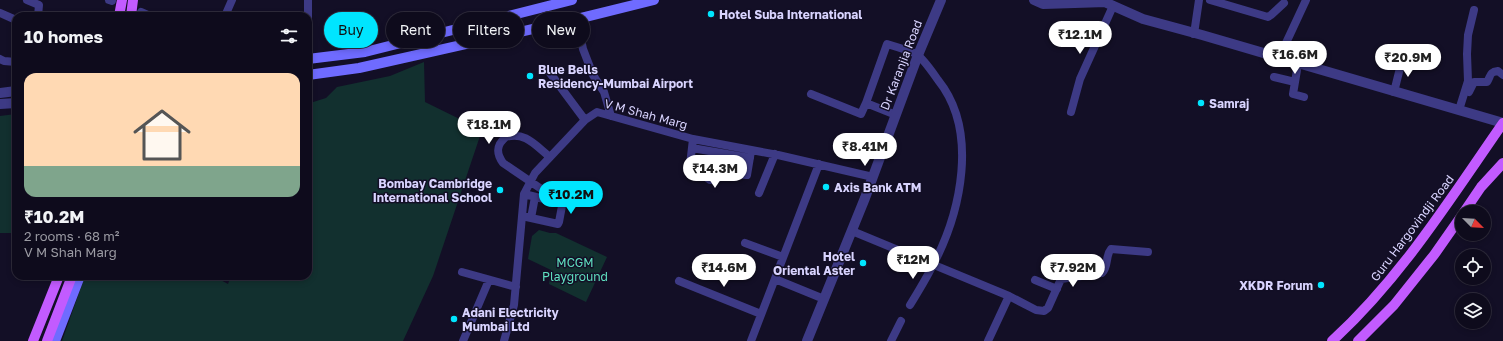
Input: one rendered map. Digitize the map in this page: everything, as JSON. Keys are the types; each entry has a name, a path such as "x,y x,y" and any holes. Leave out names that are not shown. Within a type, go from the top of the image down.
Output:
{"main road":[{"path":"114,0 118,12"},
{"path":"132,12 133,0"},
{"path":"312,58 360,52 572,0"},
{"path":"590,16 654,0"},
{"path":"312,74 362,67 532,29"},
{"path":"360,52 362,67"},
{"name":"Guru Hargovindji Road","path":"1332,341 1383,288 1423,239 1503,123"},
{"path":"1469,205 1482,187 1503,163"},
{"path":"1358,341 1394,305 1434,255 1455,225"},
{"path":"28,341 52,280"},
{"path":"33,341 57,280"},
{"path":"47,341 70,280"},
{"path":"55,341 78,280"}],"street":[{"path":"27,0 40,3"},
{"path":"227,12 232,0"},
{"path":"308,0 308,12"},
{"name":"Dr Karanjia Road","path":"807,341 852,231 918,55 941,0"},
{"path":"1034,0 1043,4 1107,3 1143,19 1503,123"},
{"path":"1194,34 1199,0"},
{"path":"1210,0 1268,17 1284,3"},
{"path":"1279,58 1306,0"},
{"path":"1071,112 1080,79 1107,3"},
{"path":"1461,111 1468,81 1468,35 1474,10"},
{"path":"0,13 12,18"},
{"path":"811,94 861,114 887,44 918,55 945,88 961,132 962,163 954,212 944,242 933,265 910,305"},
{"path":"583,48 593,75 604,92 611,116"},
{"path":"1,60 12,61"},
{"path":"1394,92 1402,60"},
{"path":"1298,64 1293,94 1304,97"},
{"path":"1461,111 1474,82 1487,82 1490,74 1495,71 1498,71 1503,75"},
{"path":"550,73 585,120"},
{"path":"1274,77 1295,82"},
{"path":"0,93 12,92"},
{"path":"0,104 12,103"},
{"path":"866,103 896,115"},
{"name":"V M Shah Marg","path":"504,341 514,305 524,194 530,181 550,157 585,120 597,112 724,149 751,154 775,154 873,177"},
{"path":"550,157 524,136 508,136 503,140 498,151 502,161 562,203"},
{"path":"693,139 690,165 710,180 728,174 747,175 751,154"},
{"path":"692,148 724,149"},
{"path":"759,193 775,154"},
{"path":"750,341 819,164"},
{"path":"522,216 558,224 560,222 562,206 560,203 524,194"},
{"path":"531,218 535,197"},
{"path":"852,231 1009,296 1036,310 1044,311 1048,308 1061,279 1102,273 1106,270 1109,252 1111,249 1148,252"},
{"path":"745,242 783,258"},
{"path":"462,272 516,287"},
{"path":"775,279 824,298"},
{"path":"463,341 488,280"},
{"path":"1035,280 1057,290"},
{"path":"679,281 761,314"},
{"path":"988,341 1009,296"},
{"path":"890,341 902,321"}],"green space":[{"path":"424,62 425,102 482,130 433,276 403,341 62,341 84,280 220,280 228,284 230,280 312,280 312,102 326,98 337,87 390,76"},
{"path":"12,114 12,233 0,233 0,116"},
{"name":"MCGM Playground","path":"539,230 556,233 607,257 586,302 549,284 551,270 528,259 532,236"}],"place":[{"name":"Hotel Suba International","path":"711,14"},
{"name":"Blue Bells Residency-Mumbai Airport","path":"530,76"},
{"name":"Samraj","path":"1201,103"},
{"name":"Axis Bank ATM","path":"826,187"},
{"name":"Bombay Cambridge International School","path":"500,190"},
{"name":"Hotel Oriental Aster","path":"863,263"},
{"name":"XKDR Forum","path":"1321,285"},
{"name":"Adani Electricity Mumbai Ltd","path":"454,319"}]}
